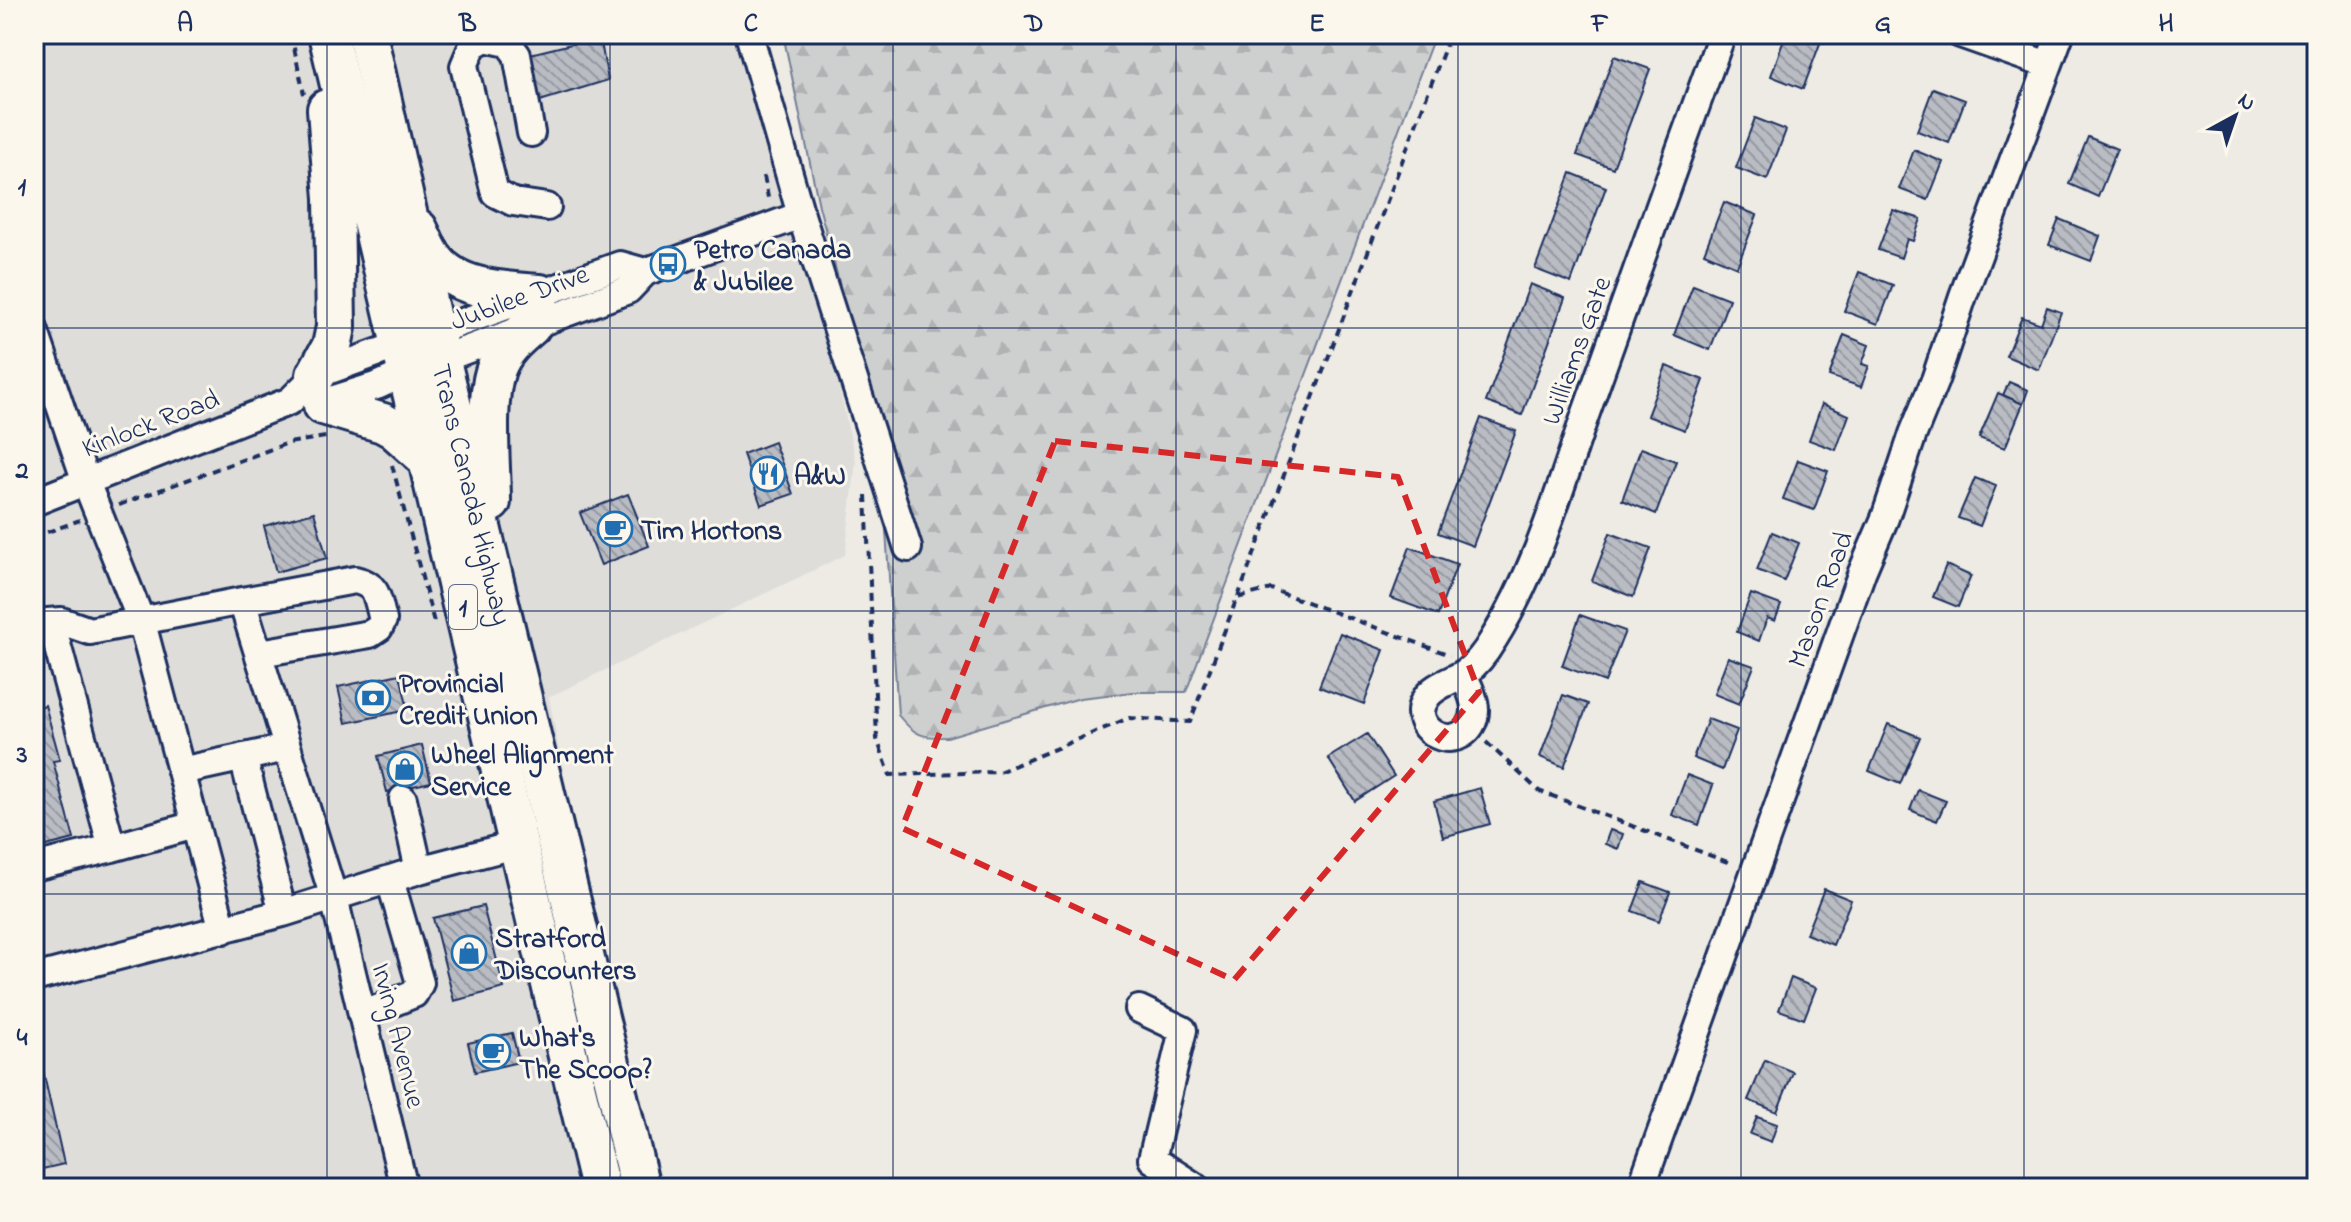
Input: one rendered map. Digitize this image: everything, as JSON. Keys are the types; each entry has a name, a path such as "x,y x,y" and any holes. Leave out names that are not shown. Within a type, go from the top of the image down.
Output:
{"highway":[{"path":"321,34 334,198 336,327 316,404 383,423 430,461"},
{"name":"Trans Canada Highway","path":"328,34 422,351 491,565 640,1188"},
{"name":"Trans Canada Highway","path":"367,34 405,203 422,351 430,461 600,1188"},
{"path":"405,203 435,261 457,278 536,310 496,368 490,393 491,565"}],"street":[{"path":"749,34 801,215 908,548"},
{"name":"Williams Gate","path":"1471,725 1451,739 1440,738 1429,732 1423,722 1421,710 1424,700 1432,691 1466,672 1494,640 1530,567 1722,34"},
{"path":"1960,34 2048,65"},
{"name":"Mason Road","path":"1641,1188 2060,34"},
{"path":"531,133 517,55 508,43 485,38 473,45 464,66 495,193 513,202 547,207"},
{"name":"Jubilee Drive","path":"422,351 536,310 628,290 645,272 801,215"},
{"path":"34,329 86,482 142,623 223,930"},
{"name":"Kinlock Road","path":"34,502 316,404 422,351"},
{"path":"112,848 42,622 61,621 90,631 355,580 367,583 375,590 383,620 379,628 370,634 260,653"},
{"name":"Irving Avenue","path":"242,601 334,898 404,1188"},
{"path":"1466,672 1475,702 1471,725"},
{"path":"181,771 286,748"},
{"path":"243,757 283,913"},
{"path":"403,799 419,870"},
{"path":"34,867 195,825"},
{"path":"34,978 223,930 419,870 518,844"},
{"path":"362,1015 414,994 420,983 390,880"},
{"path":"1139,1009 1183,1030 1152,1159 1197,1188"}],"path":[{"path":"291,34 306,105"},
{"path":"865,481 877,739 890,775 999,772 1129,718 1190,722 1450,34"},
{"path":"761,162 772,225"},
{"path":"34,537 288,443 316,404"},
{"path":"383,423 436,627"},
{"path":"1237,598 1271,589 1455,657 1466,672"},
{"path":"1471,725 1539,791 1754,872"}],"highlighted area":[{"path":"1055,441 1398,477 1479,692 1234,980 902,828"}],"shaded area":[{"path":"34,34 741,34 809,257 856,462 845,555 549,697 636,1159 553,1188 34,1188"}],"green space":[{"path":"783,34 1435,34 1186,692 1133,692 1080,698 947,737 919,734 898,715 880,438 819,206"}],"building":[{"path":"1786,34 1812,34 1822,38 1803,89 1771,76"},
{"path":"600,37 608,80 540,101 526,55"},
{"path":"1614,56 1650,69 1613,168 1577,155"},
{"path":"1933,88 1965,100 1949,143 1917,131"},
{"path":"1755,118 1786,130 1767,180 1736,168"},
{"path":"2088,137 2117,149 2098,197 2069,184"},
{"path":"1914,150 1943,162 1928,200 1899,189"},
{"path":"1571,173 1606,187 1571,283 1535,269"},
{"path":"1724,202 1757,215 1737,267 1704,253"},
{"path":"1893,210 1921,219 1913,241 1907,239 1901,258 1878,250"},
{"path":"2059,219 2100,236 2091,261 2049,245"},
{"path":"1859,272 1893,285 1878,324 1844,311"},
{"path":"1530,284 1565,298 1522,415 1486,402"},
{"path":"1693,285 1729,299 1710,350 1674,335"},
{"path":"2047,307 2061,312 2039,370 2006,356 2022,317 2041,324"},
{"path":"1844,335 1869,345 1862,364 1869,366 1861,387 1829,376"},
{"path":"1666,366 1704,380 1685,430 1647,416"},
{"path":"2009,382 2028,390 2023,404 2003,395"},
{"path":"1998,393 2023,404 2005,448 1979,438"},
{"path":"1822,404 1849,415 1836,450 1809,440"},
{"path":"1481,418 1516,431 1473,546 1438,533"},
{"name":"A&W","path":"774,442 793,494 761,505 743,454"},
{"path":"1641,448 1676,461 1656,514 1622,500"},
{"path":"1798,460 1828,471 1814,510 1783,499"},
{"path":"1975,478 1996,486 1980,526 1958,518"},
{"name":"Tim Hortons","path":"628,494 649,546 601,565 580,513"},
{"path":"314,512 327,558 276,572 264,526"},
{"path":"1772,532 1799,543 1784,581 1757,570"},
{"path":"1610,533 1651,548 1633,597 1592,581"},
{"path":"1410,547 1457,564 1438,615 1391,598"},
{"path":"1946,565 1971,576 1958,607 1933,597"},
{"path":"1751,594 1781,605 1775,621 1767,618 1759,641 1737,632"},
{"path":"1580,615 1625,631 1605,682 1562,666"},
{"path":"1340,633 1384,650 1364,704 1319,687"},
{"path":"1728,657 1754,666 1739,704 1714,694"},
{"name":"Provincial Credit Union","path":"400,674 408,710 346,723 338,687"},
{"path":"34,689 39,707 45,705 60,760 53,761 74,839 34,849"},
{"path":"1563,695 1588,704 1564,767 1540,757"},
{"path":"1708,719 1737,730 1722,770 1693,758"},
{"path":"1888,724 1920,737 1900,784 1869,771"},
{"path":"1367,734 1394,776 1355,801 1328,758"},
{"name":"Wheel Alignment Service","path":"422,745 431,782 387,792 378,756"},
{"path":"1687,775 1713,785 1699,825 1672,815"},
{"path":"1480,788 1490,824 1443,837 1434,801"},
{"path":"1918,790 1946,801 1937,821 1910,810"},
{"path":"1610,830 1623,834 1618,849 1605,844"},
{"path":"1643,882 1670,892 1659,921 1632,911"},
{"path":"1824,889 1851,900 1833,945 1806,934"},
{"name":"Stratford Discounters","path":"483,906 504,988 454,1001 433,918"},
{"path":"1791,978 1816,988 1804,1019 1779,1010"},
{"path":"34,1031 64,1164 34,1171"},
{"name":"What's The Scoop?","path":"512,1033 519,1062 475,1072 468,1043"},
{"path":"1765,1060 1793,1072 1777,1112 1748,1100"},
{"path":"1757,1117 1777,1124 1771,1142 1750,1134"}],"place":[{"name":"Petro Canada & Jubilee","path":"668,264"},
{"name":"A&W","path":"768,474"},
{"name":"Tim Hortons","path":"615,529"},
{"name":"Provincial Credit Union","path":"373,698"},
{"name":"Wheel Alignment Service","path":"405,769"},
{"name":"Stratford Discounters","path":"469,953"},
{"name":"What's The Scoop?","path":"493,1052"}]}
